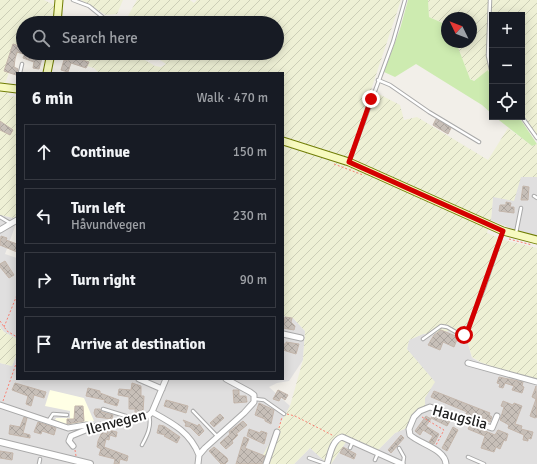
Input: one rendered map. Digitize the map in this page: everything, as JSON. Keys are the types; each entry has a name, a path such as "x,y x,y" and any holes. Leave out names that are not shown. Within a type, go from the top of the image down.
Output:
{"main road":[{"path":"58,16 59,0"},
{"path":"46,72 49,60"},
{"path":"0,87 16,88"},
{"path":"284,140 349,162 502,234 516,235 537,240"}],"street":[{"path":"0,230 16,221"},
{"path":"284,334 301,338"},
{"path":"468,363 537,382"},
{"path":"142,380 162,389"},
{"name":"Ilenvegen","path":"73,446 70,441 71,436 93,427 151,414 166,380"},
{"path":"199,455 217,436 252,406 255,399 250,392 228,380"},
{"path":"1,405 49,420 68,428 86,425 93,427"},
{"name":"Haugslia","path":"446,464 446,459 442,454 410,435 409,429 417,414 430,407 492,428 497,416"},
{"path":"151,414 186,434 195,444 199,455 198,464"},
{"path":"266,464 278,432"},
{"path":"327,464 334,444 338,438 342,437 402,464"},
{"path":"0,442 64,461 76,460 90,464"}],"lane":[{"path":"73,0 89,6 101,16"},
{"path":"349,162 398,28 405,0"},
{"path":"489,60 490,0"},
{"path":"20,72 22,64"},
{"path":"378,80 390,85 429,112 479,142"},
{"path":"524,120 537,138"},
{"path":"516,235 521,208"},
{"path":"0,217 10,224"},
{"path":"424,339 441,326 447,327 462,335 466,333 484,288 502,234"},
{"path":"255,399 264,400 284,414"},
{"path":"103,409 126,414 134,419"},
{"path":"193,411 217,436"},
{"path":"49,420 53,414 67,415"},
{"path":"142,445 150,422 151,414"},
{"path":"350,448 353,441"},
{"path":"399,448 404,457 402,464"},
{"path":"375,460 378,453"},
{"path":"468,457 484,464"},
{"path":"309,458 327,464"},
{"path":"39,464 40,459"}],"path":[{"path":"329,162 366,176"},
{"path":"502,234 537,246"},
{"path":"4,328 16,298"},
{"path":"0,321 4,328 16,336"},
{"path":"1,405 16,364"},
{"path":"278,432 284,414 295,416 338,438"},
{"path":"417,414 444,430 434,449"},
{"name":"Ilenvegen","path":"73,446 76,454 76,460"}],"shaded area":[{"path":"0,0 44,0 54,5 63,13 63,16 16,16 16,55 3,89 10,96 16,97 16,217 14,218 0,215"},
{"path":"81,0 123,0 117,14 106,15"},
{"path":"137,0 190,0 194,3 197,0 401,0 371,90 400,105 404,120 417,117 488,160 508,128 532,146 537,144 537,177 521,177 514,201 493,197 491,220 487,233 504,240 537,248 537,384 480,362 472,357 467,340 449,331 423,334 409,340 407,349 435,382 425,398 425,408 407,428 395,433 376,452 348,439 331,464 328,464 310,448 294,464 258,464 290,406 303,360 305,331 293,318 284,316 284,72 98,72 94,68 69,60 145,60 155,66 161,67 166,64 160,60 284,60 284,16 128,16"},
{"path":"428,0 537,0 537,136 525,119 525,12 489,12 489,71 473,81 469,77 458,48 477,48 477,12 441,12 441,22 429,17"},
{"path":"521,177 537,177 537,237 522,233 491,220 493,197"},
{"path":"0,215 14,218 16,217 16,224 5,254 16,258 16,338 4,332 0,327"},
{"path":"284,316 293,318 305,331 303,360 289,381 277,383 269,387 290,406 258,464 0,464 0,363 12,366 16,356 16,380 284,380"},
{"path":"0,327 4,332 16,338 16,356 12,366 0,363"},
{"path":"449,331 467,340 472,358 537,384 537,464 331,464 348,439 376,452 395,433 407,428 415,360 407,349 409,340 423,334"},
{"path":"50,390 84,398 94,421 68,426 55,420 56,418 70,418 70,411 45,406"},
{"path":"310,448 328,464 294,464"}],"green space":[{"path":"408,0 428,0 429,17 441,22 441,48 458,48 470,79 474,81 488,70 489,111 482,105 416,64 395,77 384,72 400,29"},
{"path":"499,120 521,120 537,144 532,146"}],"building":[{"path":"13,44 16,45 14,67 18,69 16,75 4,71"},
{"path":"28,60 41,60 39,69 33,68 34,62"},
{"path":"64,60 82,60 89,62 86,68 71,63 68,72 61,70"},
{"path":"436,119 451,128 448,134 433,125"},
{"path":"0,121 13,130 10,135 0,130"},
{"path":"523,186 529,187 528,200 521,200"},
{"path":"506,202 511,203 510,207 514,207 514,213 499,211 500,205 506,205"},
{"path":"1,236 7,238 6,240 16,244 16,252 0,245"},
{"path":"5,261 14,275 9,278 0,267 0,264"},
{"path":"285,317 292,318 291,322 295,326 294,330 284,328"},
{"path":"441,330 458,337 454,347 443,342 440,350 428,345 434,335"},
{"path":"286,342 299,344 296,354 284,350 284,344 286,344"},
{"path":"499,377 523,382 522,386 524,387 522,393 512,390 514,386 505,383 503,388 499,387 500,384 497,383"},
{"path":"15,383 46,392 44,398 34,395 31,406 26,404 28,396 12,390"},
{"path":"132,383 141,386 141,396 144,396 143,412 135,413 135,409 129,409 129,397 118,395 119,389 131,390"},
{"path":"536,386 537,417 535,418 530,416 536,399 532,397"},
{"path":"88,388 100,391 100,393 119,400 117,406 104,402 105,400 86,396"},
{"path":"233,390 239,390 239,396 246,396 247,402 234,403"},
{"path":"278,390 288,395 285,400 281,397 279,401 273,399"},
{"path":"434,391 490,413 489,415 492,417 490,422 479,416 477,419 465,415 467,412 431,397"},
{"path":"166,400 188,406 186,413 164,406"},
{"path":"503,401 513,405 514,403 522,406 515,424 522,426 521,429 533,432 531,439 528,438 528,441 523,440 524,435 508,428 509,425 500,420 504,407 501,406"},
{"path":"259,403 274,410 271,424 265,421 265,419 255,415"},
{"path":"75,406 83,406 84,421 67,424 67,419 74,419"},
{"path":"95,409 100,409 102,412 113,415 112,419 96,417 94,413"},
{"path":"434,413 450,421 447,426 431,418"},
{"path":"220,414 224,418 214,427 210,423"},
{"path":"426,416 431,419 426,426 439,434 434,444 429,442 433,436 423,430 420,435 415,431"},
{"path":"24,417 27,418 23,433 30,435 30,438 9,434 10,425 20,427"},
{"path":"183,420 198,426 199,424 204,431 199,436 190,427 185,426 186,424"},
{"path":"243,421 247,425 236,434 238,435 232,441 233,443 226,449 220,443 230,434 229,432"},
{"path":"38,422 56,428 54,435 42,431 41,434 34,432"},
{"path":"159,425 164,426 180,437 177,443 164,436 165,435 157,433"},
{"path":"470,425 495,435 498,430 508,434 506,441 504,440 500,449 496,447 494,452 481,448 485,436 468,429"},
{"path":"453,427 458,430 447,451 442,448"},
{"path":"249,429 260,433 261,431 267,433 264,444 247,436"},
{"path":"108,430 117,432 116,437 110,435 109,440 106,439 104,447 128,456 127,461 120,459 119,464 114,464 115,459 99,455 101,449 97,447 98,441 102,432 107,434"},
{"path":"401,435 404,438 391,453 388,450"},
{"path":"244,437 249,439 245,448 265,456 262,464 236,464"},
{"path":"214,447 227,458 228,461 225,464 221,464 209,451"},
{"path":"343,447 356,454 354,459 340,453"},
{"path":"0,451 13,453 12,460 0,458"}],"route":[{"path":"371,99 349,162 503,231 484,288 468,330 464,335"}]}
